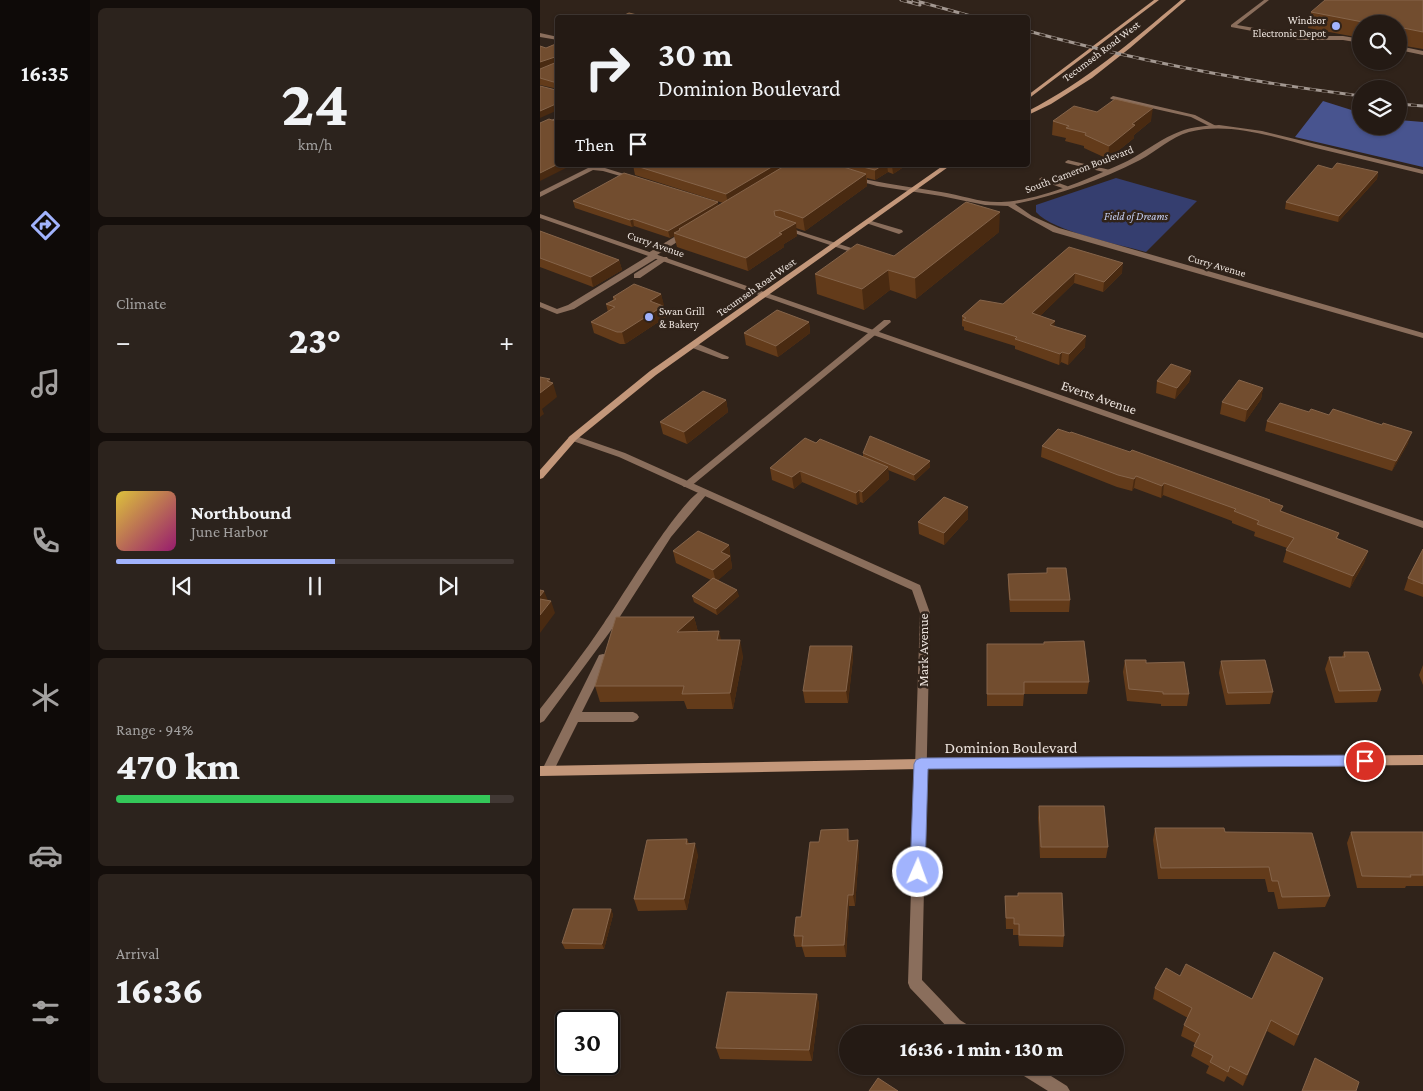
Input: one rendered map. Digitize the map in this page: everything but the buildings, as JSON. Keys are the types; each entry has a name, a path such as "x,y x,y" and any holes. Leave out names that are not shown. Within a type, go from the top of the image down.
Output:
{"main road":[{"name":"Tecumseh Road West","path":"1030,95 1157,0"},
{"name":"Tecumseh Road West","path":"1030,112 1050,104 1111,61 1184,0"},
{"name":"Tecumseh Road West","path":"540,476 573,438 653,373 945,167"},
{"name":"Dominion Boulevard","path":"544,770 921,764 1423,760"}],"street":[{"path":"1267,0 1233,26 1300,38 1352,40"},
{"path":"540,35 555,39"},
{"path":"1407,50 1423,53"},
{"path":"1113,98 1193,116 1215,127"},
{"path":"540,127 555,120"},
{"name":"South Cameron Boulevard","path":"843,176 880,186 942,194 977,204 1010,204 1108,171 1138,158 1177,135 1197,129 1215,127 1237,128 1262,133 1423,172"},
{"path":"1068,162 1108,171"},
{"path":"540,195 592,168 603,169 639,180"},
{"path":"1042,179 1065,187"},
{"name":"Curry Avenue","path":"1010,204 1056,230 1423,336"},
{"name":"Curry Avenue","path":"540,216 765,294"},
{"path":"868,222 899,232"},
{"path":"778,226 867,254"},
{"path":"540,304 557,312 571,307 690,231"},
{"path":"637,276 664,259"},
{"name":"Everts Avenue","path":"765,294 1423,525"},
{"path":"687,485 887,322"},
{"path":"693,345 725,357"},
{"name":"Mark Avenue","path":"573,438 622,455 916,588 925,613 915,983 955,1025"},
{"path":"540,718 616,614 639,576 686,511 704,492"},
{"path":"544,770 604,658"},
{"path":"574,716 633,717"},
{"path":"1036,1075 1062,1091"}],"green space":[{"name":"Field of Dreams","path":"1116,178 1197,201 1146,252 1057,226 1036,212 1036,205"}],"shaded area":[{"path":"1323,101 1352,110 1352,135 1407,135 1407,121 1423,122 1423,167 1295,137"}],"railway":[{"path":"901,0 920,5"},
{"path":"913,0 967,15"},
{"path":"1030,32 1193,70 1352,95"},
{"path":"1407,105 1423,106"}],"place":[{"name":"Windsor Electronic Depot","path":"1336,26"},
{"name":"Swan Grill & Bakery","path":"649,317"}],"route":[{"path":"918,872 921,764 1365,761"}]}
